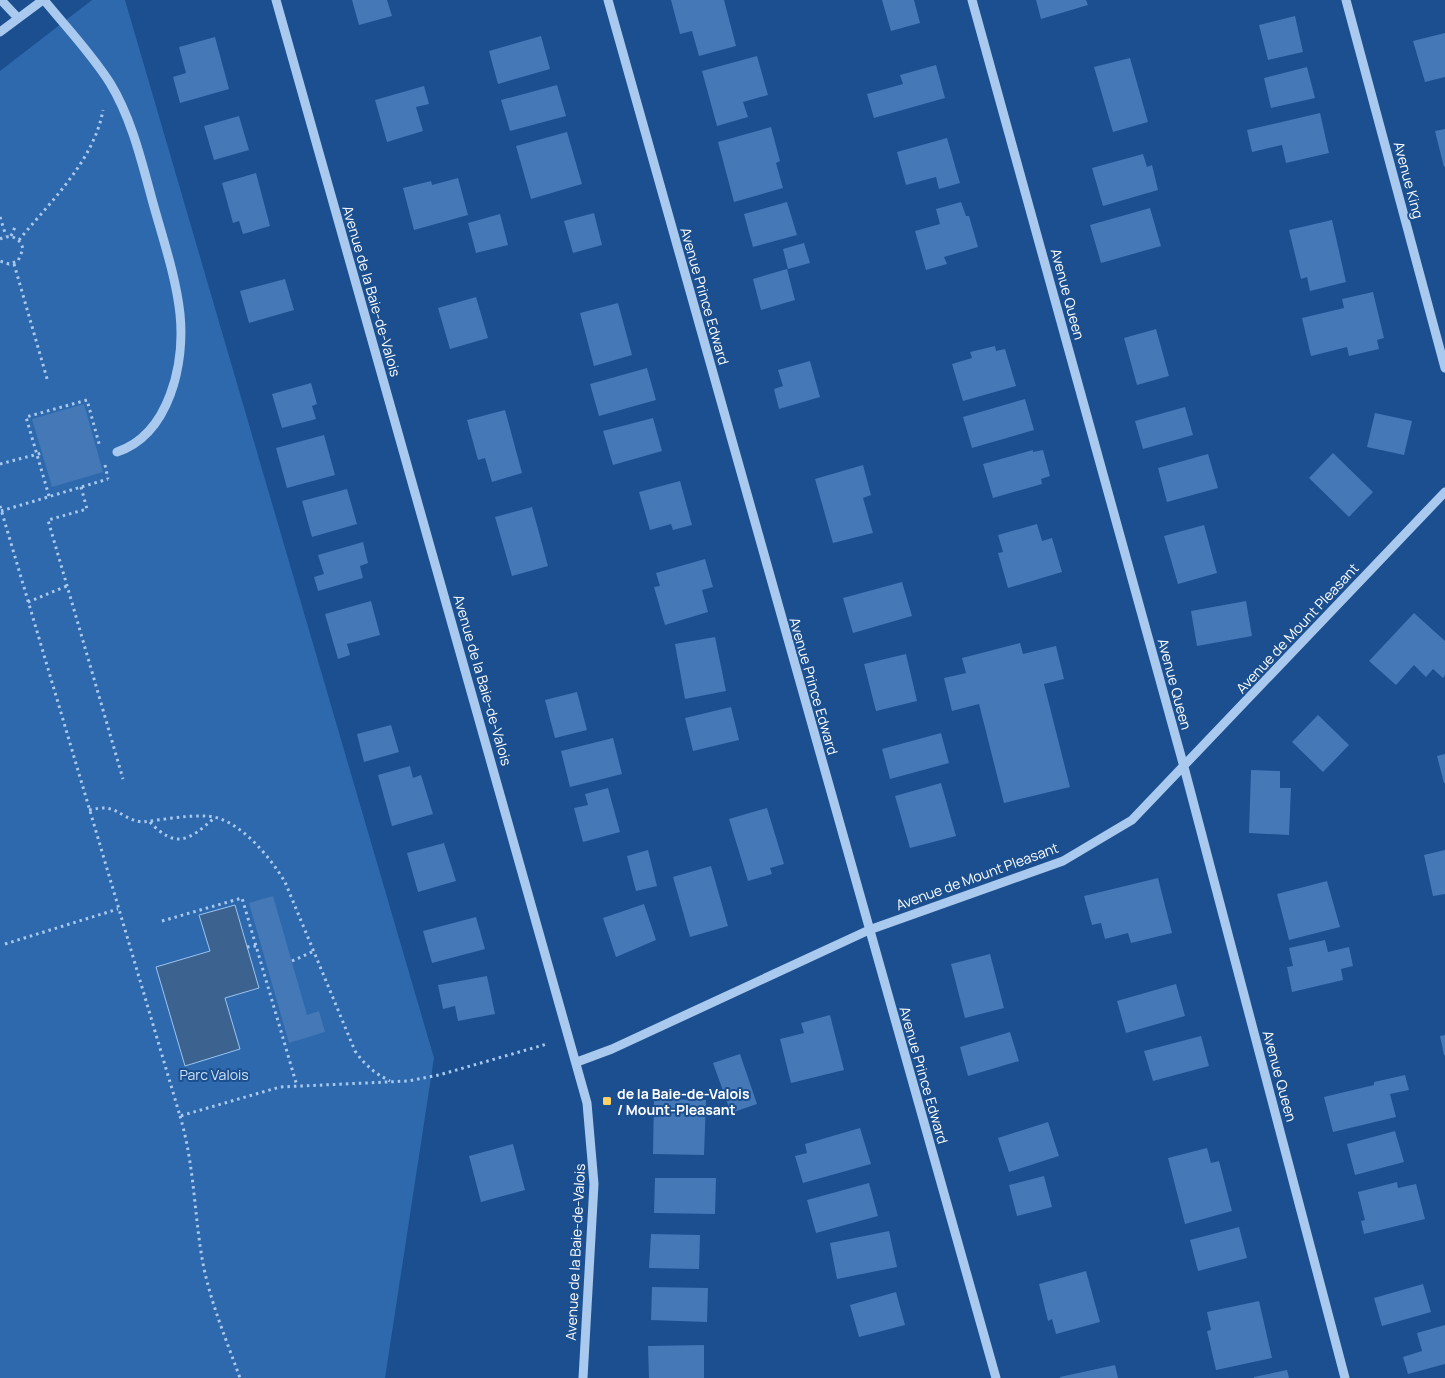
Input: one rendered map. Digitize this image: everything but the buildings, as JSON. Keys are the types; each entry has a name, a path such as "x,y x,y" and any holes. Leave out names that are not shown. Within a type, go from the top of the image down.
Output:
{"street":[{"path":"2,0 18,18"},
{"path":"0,32 44,0 110,83 127,117 167,252 180,313 180,354 172,388 161,413 146,434 117,452"},
{"name":"Avenue de la Baie-de-Valois","path":"276,0 577,1062 587,1103 594,1184 583,1378"},
{"name":"Avenue Prince Edward","path":"608,0 996,1378"},
{"name":"Avenue Queen","path":"972,0 1184,767 1345,1378"},
{"name":"Avenue King","path":"1346,0 1445,368"},
{"name":"Avenue de Mount Pleasant","path":"577,1062 612,1049 869,930 1063,861 1132,820 1445,492"}],"path":[{"path":"19,240 81,163 101,121 104,102"},
{"path":"0,217 6,236"},
{"path":"11,236 15,227"},
{"path":"0,239 11,236 19,240 23,254 14,264"},
{"path":"0,262 14,264"},
{"path":"14,264 48,382"},
{"path":"49,496 26,417 87,400 101,453"},
{"path":"0,464 42,453"},
{"path":"104,462 108,479 0,509 180,1116 192,1161 202,1259 210,1290 240,1378"},
{"path":"81,487 87,509 48,520 123,779"},
{"path":"28,602 67,586"},
{"path":"89,810 109,807 131,820 150,821 208,816 240,830 274,864 285,882 355,1051 363,1063 374,1073 391,1082"},
{"path":"150,821 168,838 180,839 201,830 214,818"},
{"path":"162,921 242,898 297,1086"},
{"path":"5,944 118,908"},
{"path":"247,948 256,946"},
{"path":"292,962 314,951"},
{"path":"280,1028 284,1026"},
{"path":"180,1116 280,1087 391,1082 439,1075 547,1044"}],"green space":[{"name":"Parc Valois","path":"92,0 125,0 434,1058 385,1378 0,1378 0,71"}],"shaded area":[{"path":"235,905 259,988 225,998 240,1049 185,1066 156,967 210,951 199,915"}],"place":[{"name":"de la Baie-de-Valois / Mount-Pleasant","path":"607,1101"}]}
